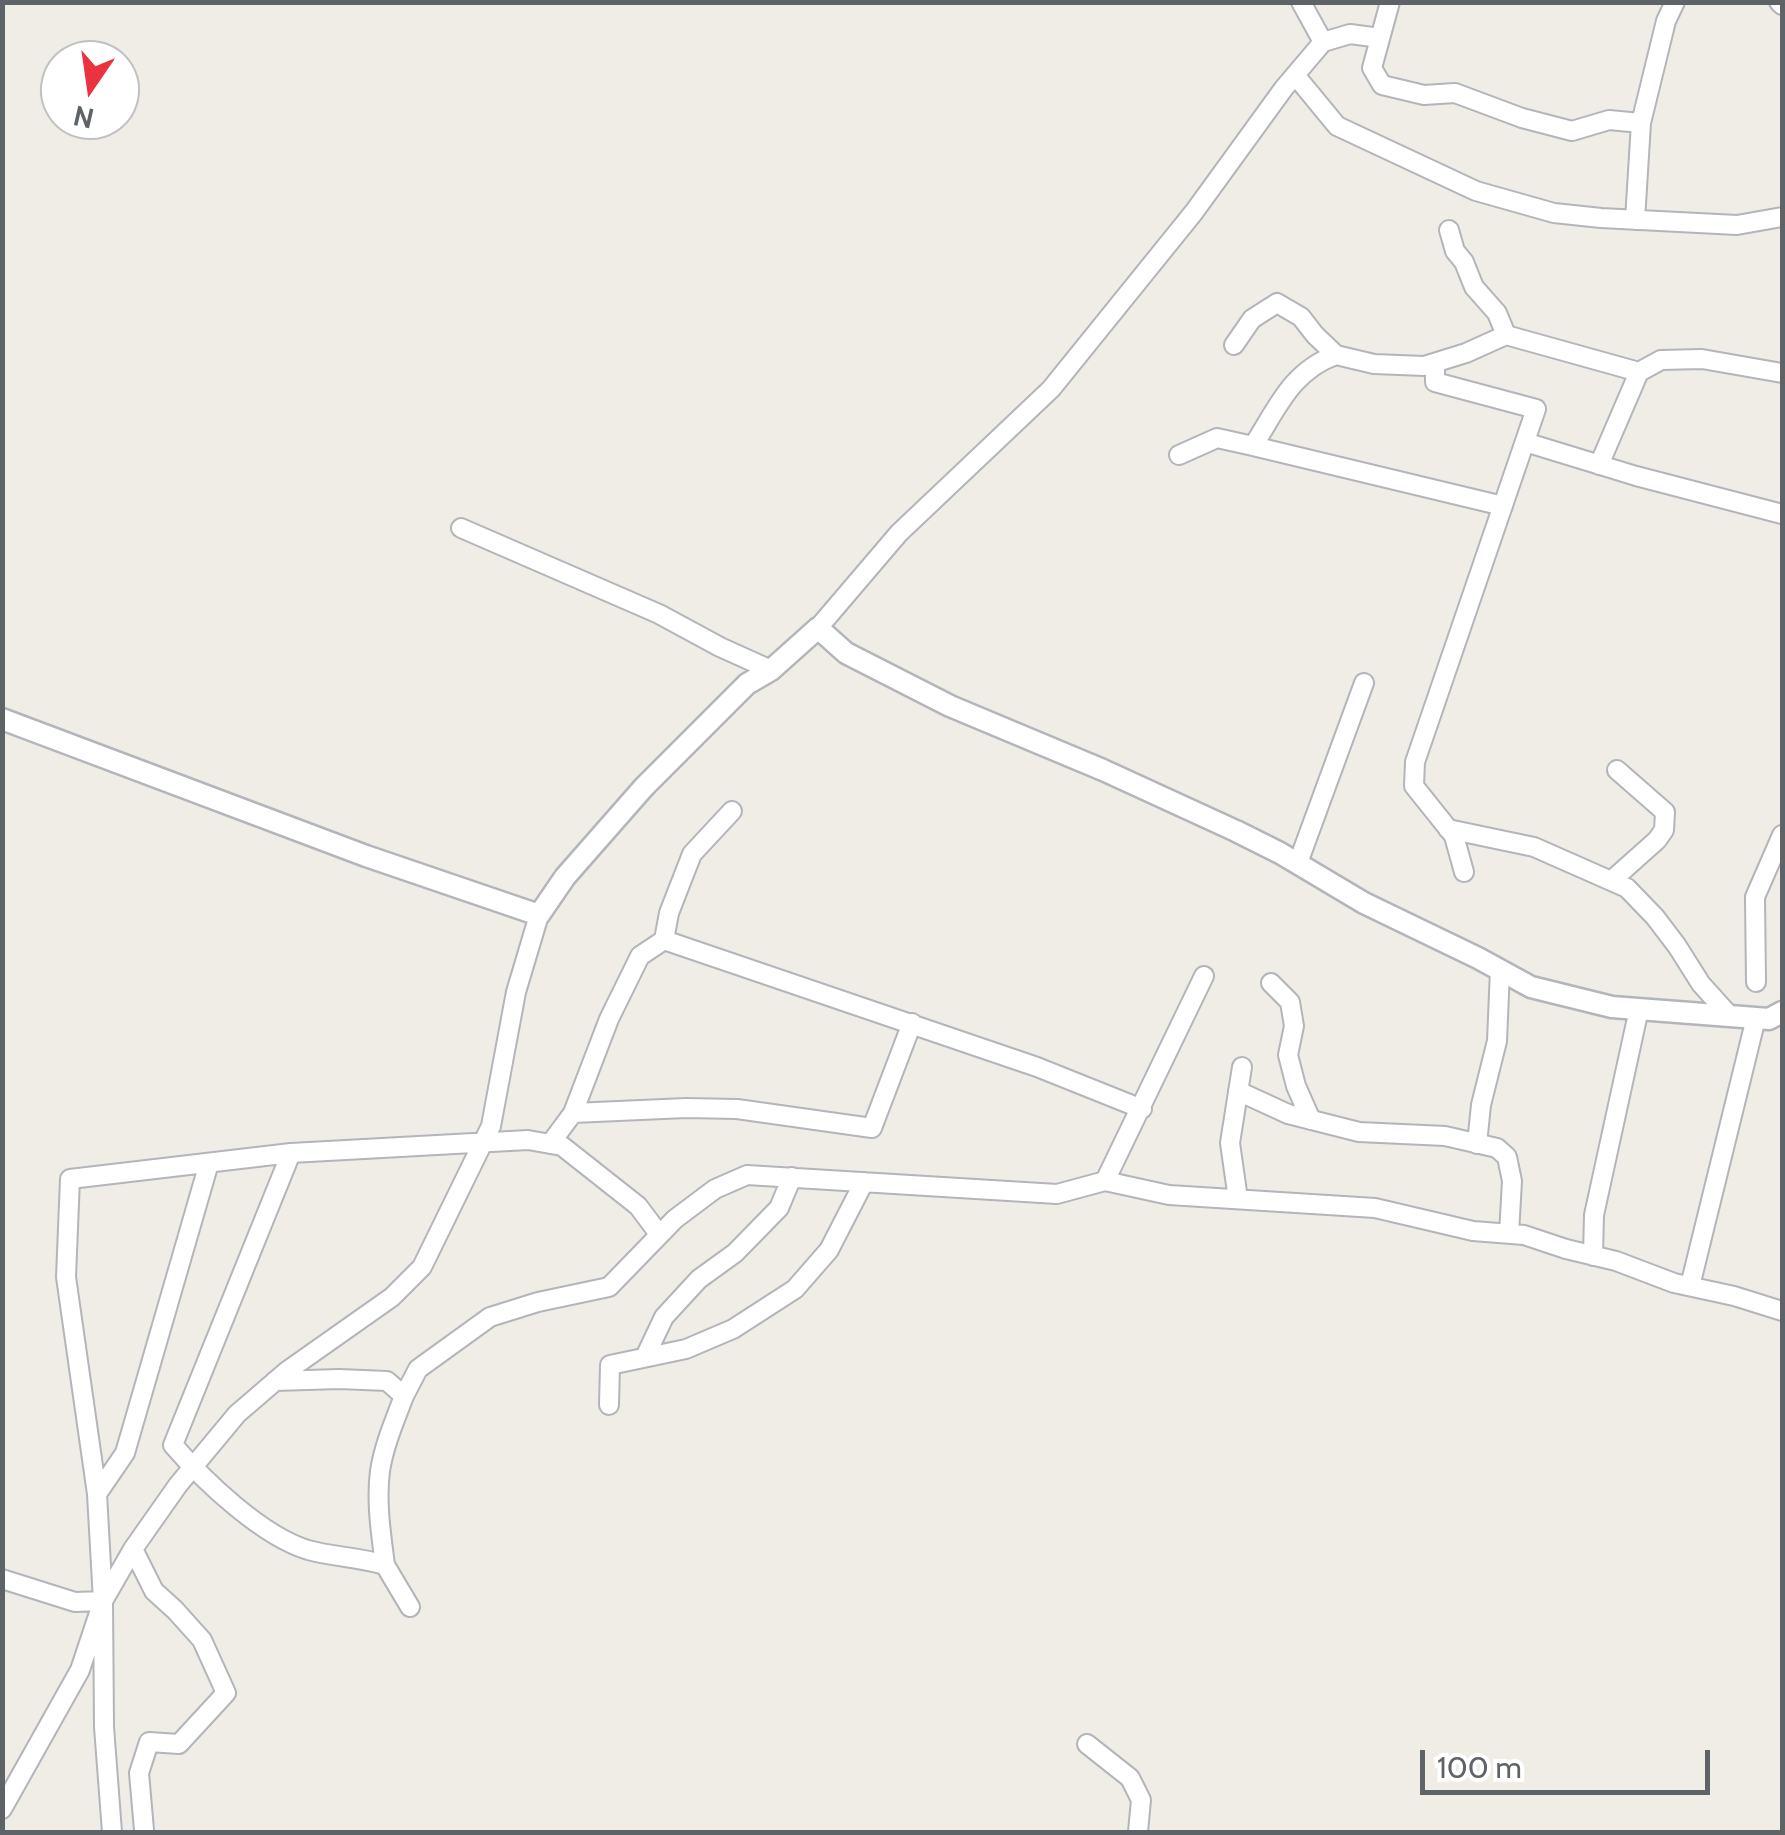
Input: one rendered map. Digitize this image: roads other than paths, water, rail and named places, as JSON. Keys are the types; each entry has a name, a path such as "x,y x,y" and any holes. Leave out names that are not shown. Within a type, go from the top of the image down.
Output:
{"street":[{"path":"1301,2 1323,42"},
{"path":"1390,2 1372,68 1382,85 1424,95 1455,93 1522,118 1572,131 1609,120 1641,122"},
{"path":"1635,220 1641,122 1670,4"},
{"path":"2,1809 80,1670 103,1601 133,1549 192,1468 237,1414 275,1381 392,1297 422,1268 491,1126 516,992 539,915 565,877 644,787 747,684 771,670 818,628 899,533 1051,389 1194,212 1323,42 1350,34 1380,38"},
{"path":"1294,76 1337,126 1476,190 1554,213 1737,225 1782,217"},
{"path":"1449,230 1474,287 1497,314 1506,335"},
{"path":"1234,345 1252,319 1276,304 1301,317 1336,355 1374,364 1424,366 1506,335 1639,372"},
{"path":"1253,446 1292,383 1318,362 1336,355"},
{"path":"1598,465 1639,372 1661,360 1702,359 1782,374"},
{"path":"1435,363 1435,382 1536,409 1415,762 1414,786 1454,836 1464,872"},
{"path":"1180,455 1217,438 1503,506"},
{"path":"1525,442 1782,514"},
{"path":"461,528 659,614 771,670"},
{"path":"818,628 846,653 950,706 1236,831 1364,903 1531,986 1612,1007 1769,1019 1782,1012"},
{"path":"1298,863 1364,683"},
{"path":"2,719 366,856 539,915"},
{"path":"1611,881 1657,840 1664,830 1665,812 1617,770"},
{"path":"550,1144 572,1114 609,1019 640,956 664,940 669,914 692,854 732,812"},
{"path":"1448,829 1534,847 1627,888 1655,917 1701,984 1729,1015"},
{"path":"1756,982 1755,897 1782,835"},
{"path":"664,940 1037,1066 1142,1109"},
{"path":"1477,1144 1481,1106 1497,1041 1500,970"},
{"path":"1106,1181 1204,976"},
{"path":"1272,983 1290,1002 1294,1026 1288,1055 1296,1086 1312,1120"},
{"path":"1593,1256 1594,1215 1639,1009"},
{"path":"1690,1286 1756,1018"},
{"path":"572,1114 737,1109 872,1128 912,1023"},
{"path":"1238,1200 1230,1143 1242,1067"},
{"path":"1238,1091 1288,1114 1359,1132 1445,1136 1497,1148 1507,1157 1512,1181 1510,1234"},
{"path":"112,1832 104,1727 97,1494 66,1278 70,1179 290,1154 528,1140 562,1146 638,1206 659,1234"},
{"path":"290,1154 173,1446 192,1468 274,1536 309,1550 385,1565"},
{"path":"97,1494 124,1453 209,1163"},
{"path":"410,1607 385,1565 379,1522 380,1470 391,1429 418,1368 490,1318 538,1302 609,1287 674,1219 715,1189 747,1175 1057,1194 1106,1181 1169,1196 1375,1208 1473,1231 1524,1235 1566,1250 1616,1261 1674,1283 1782,1311"},
{"path":"644,1357 664,1317 699,1279 735,1253 779,1208 792,1177"},
{"path":"609,1406 610,1364 686,1349 733,1329 796,1290 829,1250 864,1182"},
{"path":"275,1381 387,1381 404,1396"},
{"path":"133,1549 154,1592 202,1640 226,1693 179,1744 149,1742 139,1773 144,1830"},
{"path":"2,1579 75,1602 103,1601"},
{"path":"1088,1744 1130,1778 1142,1800 1138,1832"}]}
